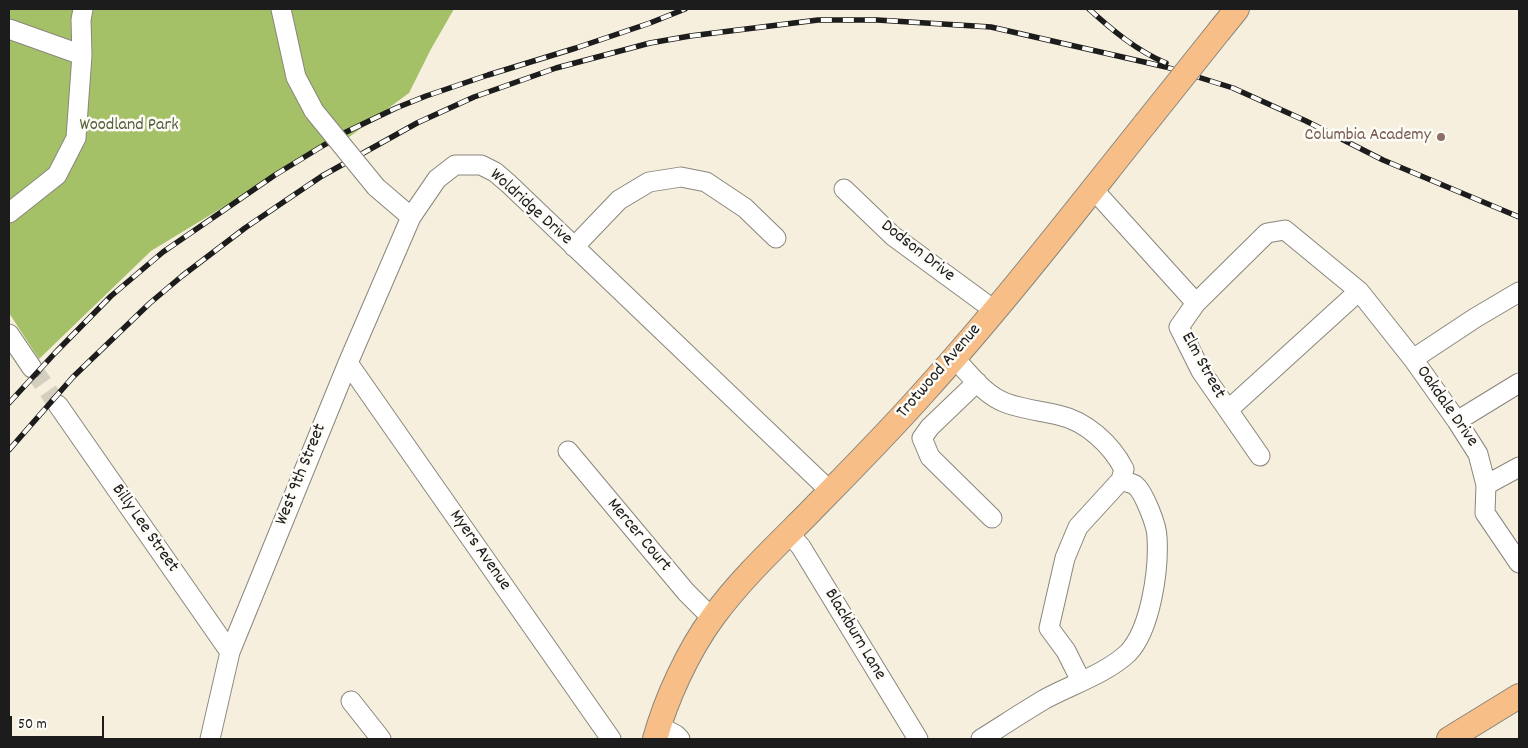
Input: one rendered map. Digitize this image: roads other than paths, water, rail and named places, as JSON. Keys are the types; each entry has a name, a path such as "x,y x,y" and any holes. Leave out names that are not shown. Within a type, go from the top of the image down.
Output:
{"main road":[{"name":"Trotwood Avenue","path":"657,732 691,652 712,618 745,579 925,392 1093,189 1237,9"},
{"path":"1449,739 1519,696"}],"street":[{"path":"9,213 57,175 76,138 82,55 80,20 83,9"},
{"path":"281,9 296,77 314,111 376,187 411,217"},
{"path":"9,29 82,55"},
{"name":"Woldridge Drive","path":"411,217 437,179 455,165 481,165 495,172 830,491"},
{"path":"574,247 619,200 649,182 681,177 706,182 744,208 776,238"},
{"name":"Dodson Drive","path":"844,189 893,236 994,310"},
{"name":"Elm Street","path":"1093,189 1196,304 1179,327 1201,371 1260,456"},
{"name":"West 9th Street","path":"210,739 230,652 348,363 411,217"},
{"name":"Oakdale Drive","path":"1196,304 1267,233 1286,230 1360,292 1457,421 1478,454 1486,485 1485,513 1519,563"},
{"path":"1228,410 1360,292"},
{"name":"Oakdale Drive","path":"1413,360 1475,318 1519,292"},
{"path":"9,334 32,368"},
{"path":"954,358 988,394 1006,403 1060,415 1082,423 1118,457 1124,469 1121,480 1078,527 1065,558 1049,628 1066,651 1081,681"},
{"name":"Myers Avenue","path":"348,363 602,736"},
{"path":"977,382 930,427 922,438 930,458 992,518"},
{"path":"1457,421 1519,383"},
{"name":"Billy Lee Street","path":"58,405 230,652"},
{"name":"Mercer Court","path":"568,451 686,592 712,618"},
{"path":"1486,485 1519,467"},
{"path":"981,739 1044,700 1106,669 1128,652 1141,632 1150,608 1158,552 1157,534 1148,506 1136,485 1121,480"},
{"name":"Blackburn Lane","path":"789,533 801,547 918,739"},
{"path":"351,701 381,739"},
{"path":"657,732 676,735 680,739"}],"tunnel":[{"path":"32,368 58,405"}],"railway":[{"path":"9,403 111,296 163,252 275,175 342,134 426,96 576,48 685,9"},
{"path":"1089,9 1125,39 1166,63"},
{"path":"9,450 73,377 150,303 245,228 322,176 417,123 474,97 556,68 650,43 690,36 818,20 877,20 991,27 1166,67 1233,88 1306,121 1383,160 1519,217"}],"place":[{"name":"Columbia Academy","path":"1441,137"}],"park label":[{"name":"Woodland Park","path":"129,127"}]}
